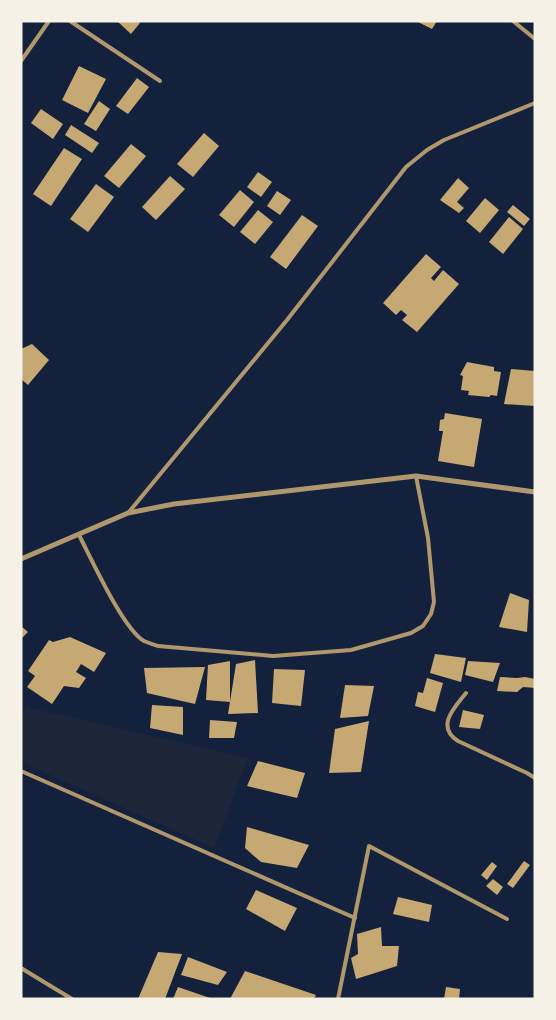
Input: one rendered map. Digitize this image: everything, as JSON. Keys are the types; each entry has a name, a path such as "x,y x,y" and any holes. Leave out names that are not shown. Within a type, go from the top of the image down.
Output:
{"street":[{"path":"21,61 48,21"},
{"path":"70,21 160,81"},
{"path":"513,21 535,39"},
{"path":"128,513 287,320 406,167 426,150 444,140 535,102"},
{"path":"79,535 110,595 132,630 142,640 158,646 273,656 351,650 411,633 423,626 431,614 434,602 428,538 416,476"},
{"path":"21,559 128,513 174,504 416,476 535,492"},
{"path":"466,693 451,712 447,726 449,733 458,741 535,778"},
{"path":"21,771 355,918"},
{"path":"338,999 369,846 507,919"},
{"path":"21,968 72,999"}],"shaded area":[{"path":"26,707 248,758 214,848 21,762 21,718"}],"building":[{"path":"117,21 137,21 140,23 131,34"},
{"path":"416,21 437,21 432,29"},
{"path":"79,66 106,79 88,113 62,100"},
{"path":"137,78 149,87 128,114 116,106"},
{"path":"99,101 110,109 96,131 84,124"},
{"path":"41,109 63,124 53,139 31,123"},
{"path":"71,125 99,143 92,153 65,135"},
{"path":"204,133 219,146 193,177 177,164"},
{"path":"131,144 146,156 119,188 104,176"},
{"path":"64,148 82,159 51,206 33,194"},
{"path":"258,172 272,182 261,197 247,187"},
{"path":"170,176 185,189 156,220 142,207"},
{"path":"458,178 469,188 457,202 464,208 459,213 440,200"},
{"path":"96,184 114,197 88,232 70,219"},
{"path":"240,190 254,202 234,227 219,215"},
{"path":"277,191 291,200 280,215 267,206"},
{"path":"485,198 499,210 480,233 466,221"},
{"path":"513,205 530,219 524,226 507,212"},
{"path":"258,210 273,222 255,244 240,232"},
{"path":"302,215 318,226 286,269 270,257"},
{"path":"509,217 523,229 503,254 489,242"},
{"path":"426,254 441,267 431,278 434,281 443,270 459,284 417,332 402,320 407,315 401,310 396,315 383,303"},
{"path":"32,344 49,360 28,385 21,379 21,349"},
{"path":"467,362 494,367 494,371 501,372 497,396 468,395 469,391 461,390 463,376 460,375"},
{"path":"511,369 535,371 535,406 504,404"},
{"path":"445,413 482,419 474,467 438,461 443,431 439,431 440,420 444,419"},
{"path":"510,593 529,600 527,632 499,627"},
{"path":"21,626 28,632 21,639"},
{"path":"70,637 106,653 94,672 81,664 76,672 86,678 79,688 64,686 52,704 27,687 35,676 28,671 49,640 53,642"},
{"path":"435,654 466,658 461,682 430,673"},
{"path":"255,660 258,713 228,714 236,664"},
{"path":"230,661 230,702 206,700 208,665"},
{"path":"468,661 500,663 493,682 465,675"},
{"path":"205,667 195,704 147,693 144,668"},
{"path":"274,669 305,670 301,706 272,703"},
{"path":"500,677 535,679 535,688 523,687 517,692 497,691"},
{"path":"427,678 443,683 435,712 415,706 418,692 423,693"},
{"path":"345,685 374,686 368,716 340,718"},
{"path":"152,705 183,707 183,735 150,728"},
{"path":"463,710 484,715 480,729 459,727"},
{"path":"210,720 237,722 234,738 209,738"},
{"path":"369,721 361,772 329,773 335,729"},
{"path":"258,761 305,773 297,798 247,786"},
{"path":"247,827 309,845 297,868 261,862 245,848"},
{"path":"524,861 530,865 513,888 507,884"},
{"path":"492,862 497,866 487,880 481,875"},
{"path":"493,879 503,887 497,895 486,886"},
{"path":"256,890 297,908 285,931 246,909"},
{"path":"398,897 432,905 429,922 393,914"},
{"path":"381,927 382,946 399,946 397,966 356,979 351,958 358,954 357,934"},
{"path":"158,952 182,954 165,999 138,999"},
{"path":"188,957 227,972 218,985 181,975"},
{"path":"245,971 316,995 314,999 230,999"},
{"path":"178,987 210,998 210,999 173,999"},
{"path":"446,987 460,989 459,999 444,999"}]}
